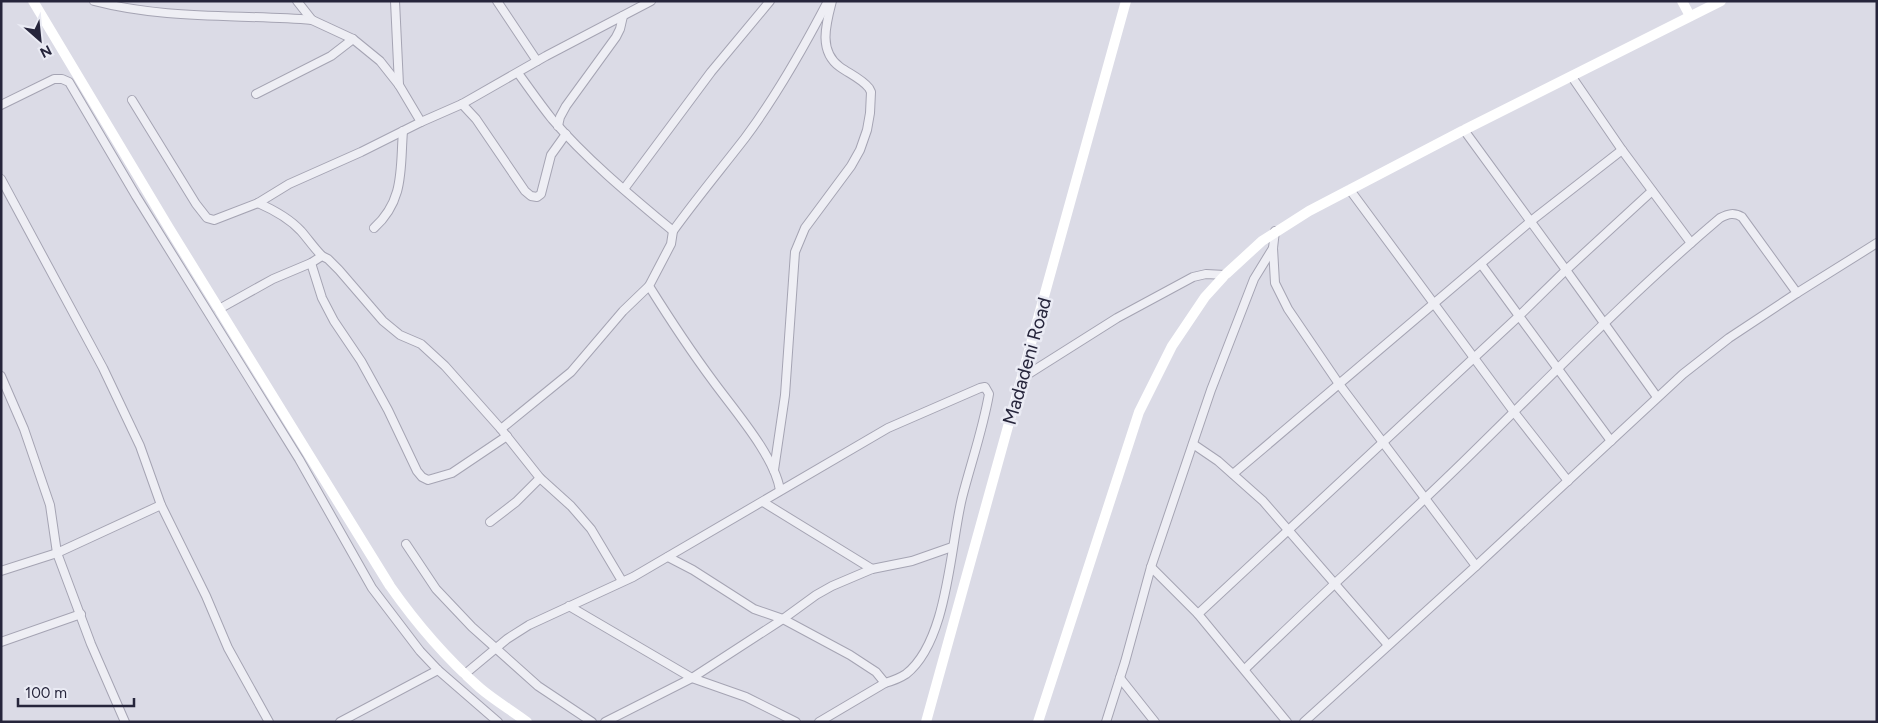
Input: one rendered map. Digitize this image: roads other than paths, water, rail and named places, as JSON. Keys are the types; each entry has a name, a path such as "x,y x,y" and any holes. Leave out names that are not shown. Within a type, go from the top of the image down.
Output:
{"street":[{"path":"33,1 219,309 390,586 407,610 465,674 482,690 527,722"},
{"path":"94,1 119,8 161,14 312,20 353,39 380,60 399,85 421,122"},
{"path":"298,1 312,20"},
{"path":"395,1 399,85"},
{"path":"497,1 537,61"},
{"path":"132,100 196,204 207,218 214,220 258,203 289,184 462,104 537,61 651,1"},
{"path":"624,189 711,72 770,1"},
{"path":"501,429 571,372 623,311 648,286 671,244 672,231 746,138 794,64 830,1"},
{"path":"774,470 786,386 795,252 805,228 860,150 867,130 870,113 871,92 869,88 835,63 827,50 825,34 830,1"},
{"name":"Madadeni Road","path":"926,721 1126,1"},
{"path":"1682,1 1690,16"},
{"path":"1038,722 1139,412 1172,346 1205,297 1225,275 1274,232 1350,190 1464,130 1721,1"},
{"path":"558,126 566,106 616,37 623,16"},
{"path":"256,94 331,56 353,39"},
{"path":"518,72 538,102 558,126 624,189 672,231"},
{"path":"1572,77 1622,150 1691,242"},
{"path":"1,105 54,79 62,79 68,82 299,459 372,588 420,651 438,670 496,721"},
{"path":"462,104 476,119 525,191 531,196 537,197 541,194 551,155 566,134"},
{"path":"1464,130 1657,397"},
{"path":"374,228 382,220 397,197 400,182 403,131"},
{"path":"1233,474 1530,221 1622,150"},
{"path":"1,179 103,368 140,446 161,505 206,596 228,648 269,722"},
{"path":"1350,190 1433,304 1568,481"},
{"path":"1198,614 1475,359 1566,270 1652,191"},
{"path":"258,203 275,210 302,232 322,256 339,270 382,321 400,335 421,344 438,358 507,436 540,478 571,506 591,529 622,581"},
{"path":"1245,670 1334,583 1425,499 1557,368 1691,242 1720,218 1736,214 1742,217 1797,293"},
{"path":"1274,232 1274,275 1278,291 1288,309 1382,443 1476,566"},
{"path":"1304,722 1683,374 1729,338 1877,243"},
{"path":"1106,722 1151,568 1210,390 1245,298 1260,267 1273,248"},
{"path":"219,309 273,279 311,263 322,256"},
{"path":"179,265 190,260"},
{"path":"311,263 322,298 334,321 361,360 422,477 428,480 452,473 507,436"},
{"path":"1481,264 1611,441"},
{"path":"1022,378 1117,318 1194,277 1206,274 1225,275"},
{"path":"648,286 765,455 774,470 780,490"},
{"path":"1,376 24,429 50,505 57,553 91,644 125,722"},
{"path":"465,674 495,648 529,625 633,577 668,558 780,490 888,428 985,387 989,394 986,414 962,499 952,547 945,596 931,637 922,655 900,677 885,683 819,722"},
{"path":"1193,444 1233,474 1263,501 1388,645"},
{"path":"490,522 516,502 540,478"},
{"path":"763,502 872,569"},
{"path":"1,571 57,553 161,505"},
{"path":"406,544 426,576 441,595 472,627 538,686 592,722"},
{"path":"605,722 692,678 782,619 816,594 872,569 912,561 952,547"},
{"path":"668,558 693,570 754,609 782,619 865,664 876,672 885,683"},
{"path":"1151,568 1198,614 1287,722"},
{"path":"569,606 692,678 746,697 796,722"},
{"path":"1,642 81,614"},
{"path":"340,722 353,719 438,670"},
{"path":"1120,678 1156,722"}]}
